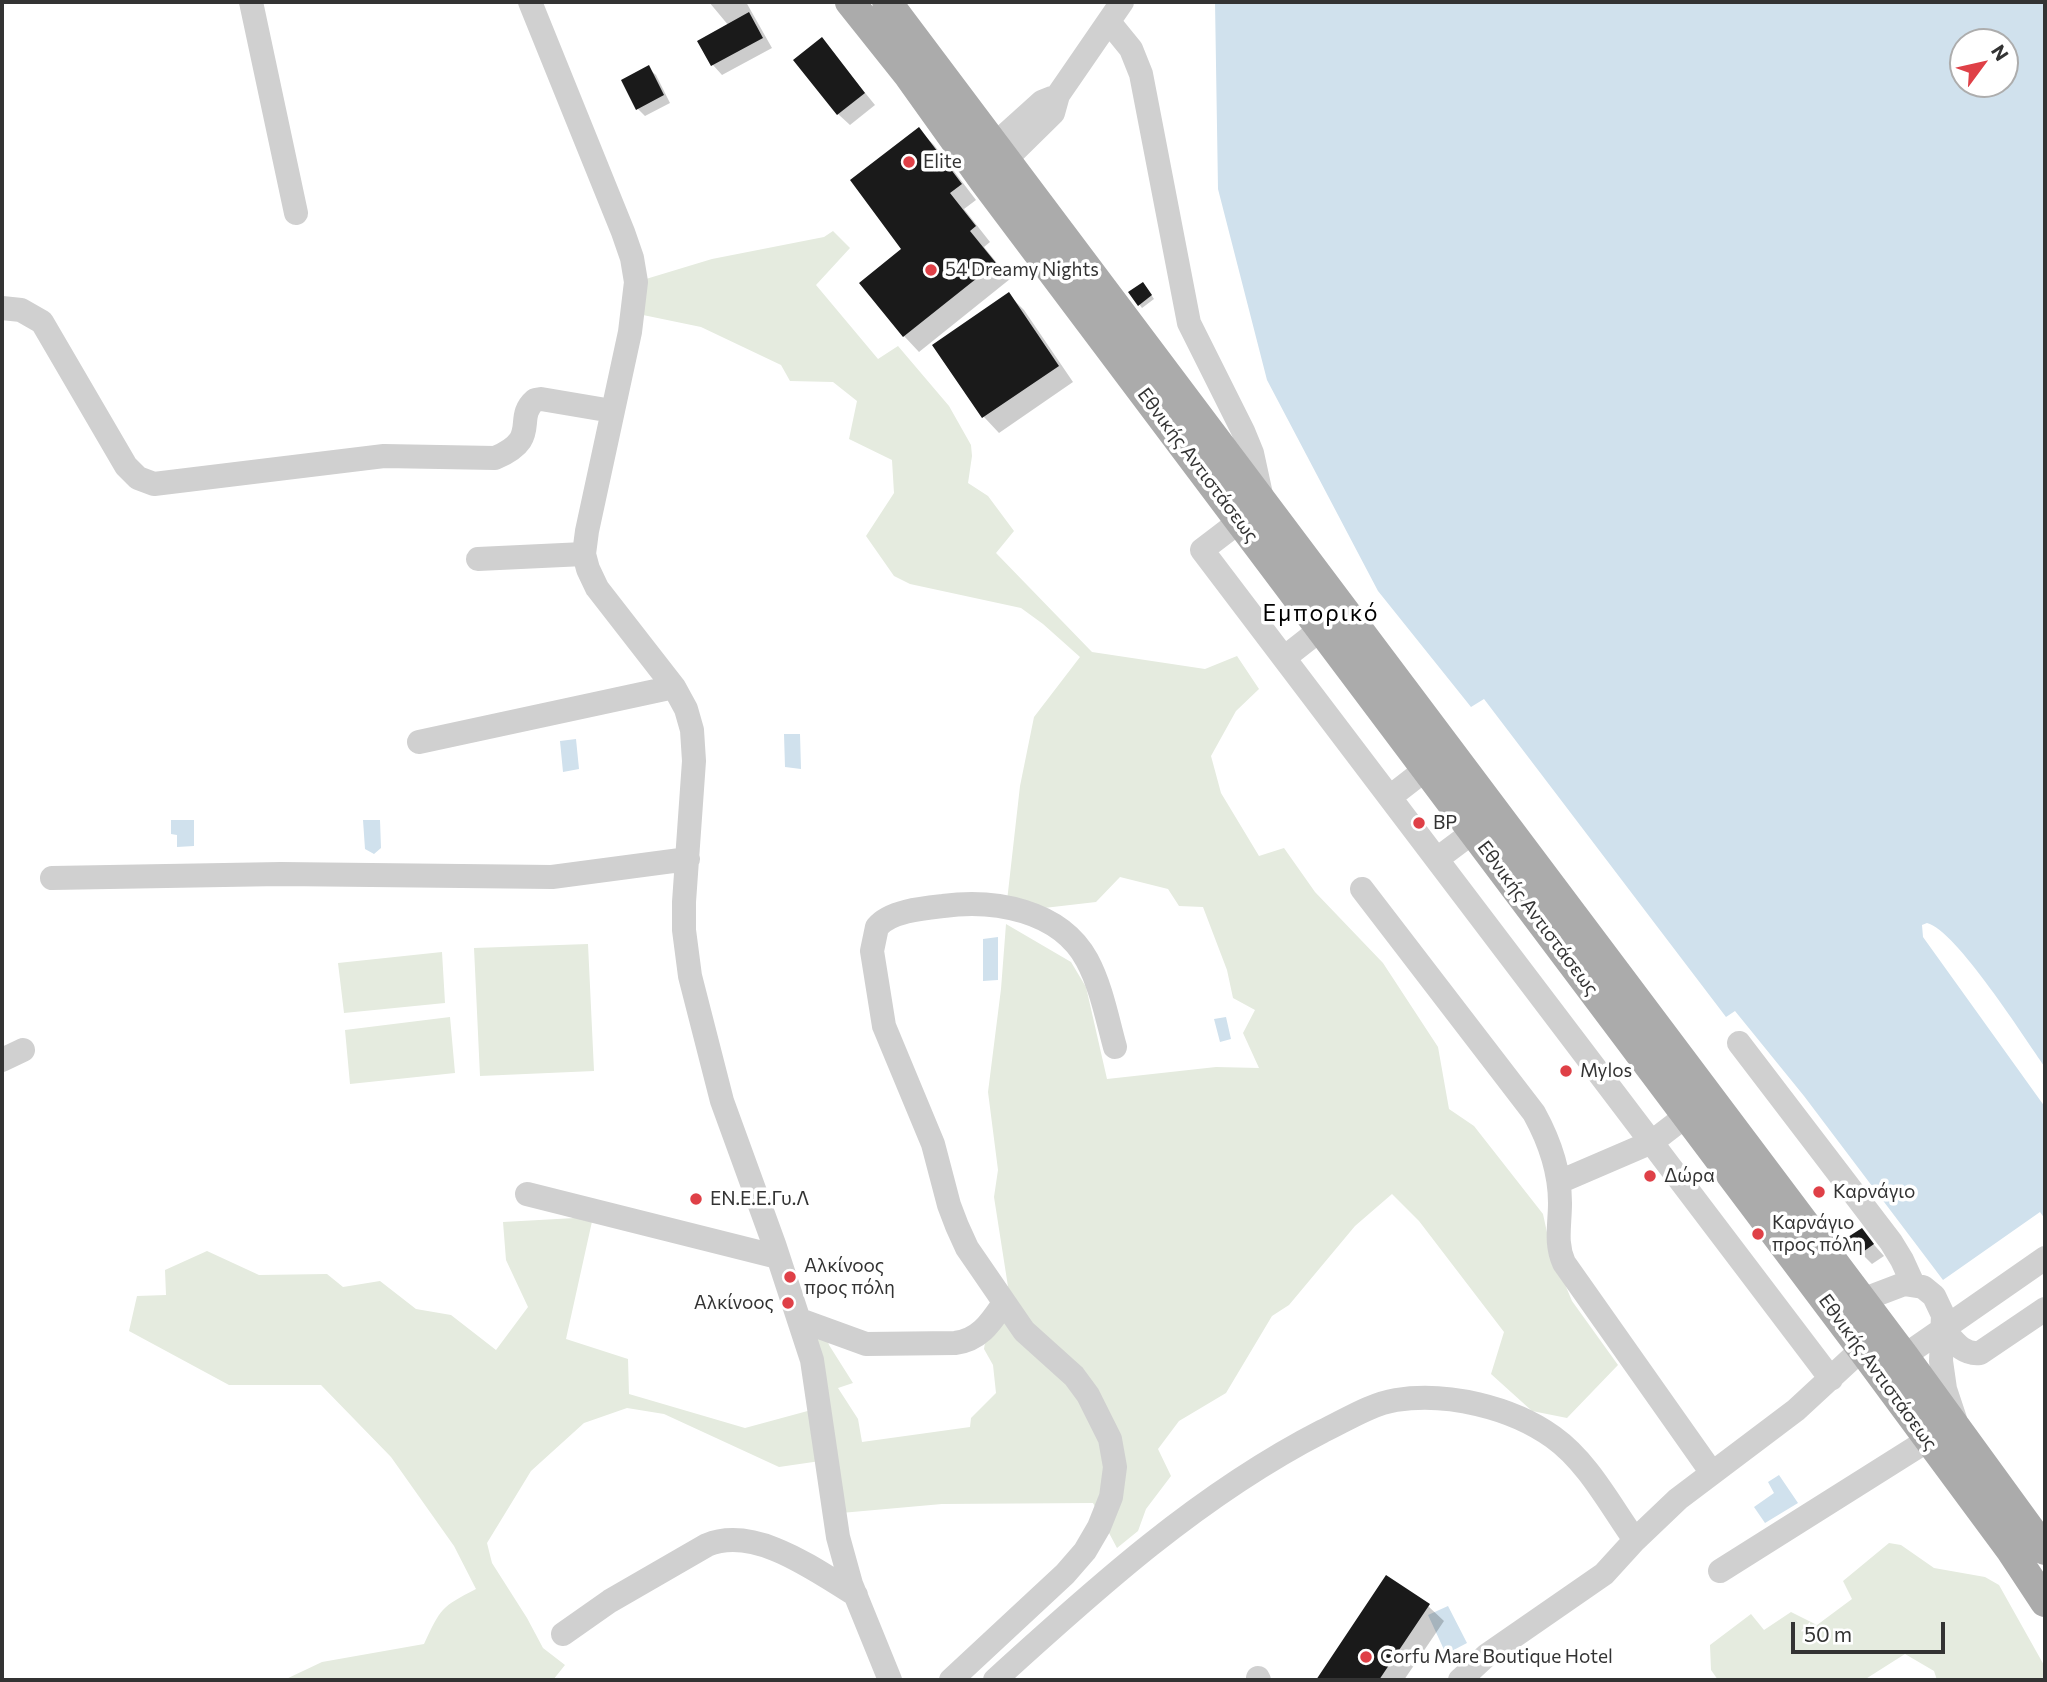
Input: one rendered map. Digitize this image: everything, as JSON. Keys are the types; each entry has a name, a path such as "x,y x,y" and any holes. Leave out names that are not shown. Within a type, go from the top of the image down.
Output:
{"main road":[{"name":"Εθνικής Αντιστάσεως","path":"850,2 909,76 989,163"},
{"name":"Εθνικής Αντιστάσεως","path":"887,2 989,163 1251,512 1862,1300 2045,1550"},
{"name":"Εθνικής Αντιστάσεως","path":"1251,512 1321,629 1862,1349 2010,1549 2045,1602"}],"street":[{"path":"251,2 296,213"},
{"path":"530,2 632,258 636,282 630,332 584,554 597,588 674,687 686,709 692,730 694,761 684,930 698,1015 722,1101 813,1360 838,1537 856,1595 890,1680"},
{"path":"989,163 1042,103 1058,95 1116,12"},
{"path":"1116,12 1141,74 1189,323 1252,453 1251,512 1202,550 1831,1378"},
{"path":"2,308 21,310 42,322 126,466 138,478 153,484 384,456 495,458 508,453 524,436 527,411 535,400 612,411"},
{"path":"478,559 584,554"},
{"path":"1284,658 1321,629"},
{"path":"419,743 674,687"},
{"path":"1390,797 1426,769"},
{"path":"1437,859 1473,832"},
{"path":"52,878 281,874 552,877 688,859"},
{"path":"1362,889 1534,1114 1552,1152 1559,1182 1557,1237 1564,1263 1712,1473"},
{"path":"950,1680 1065,1574 1085,1551 1099,1527 1115,1478 1110,1439 1088,1395 1074,1376 1024,1331 967,1248 957,1227 933,1144 884,1026 872,951 877,927 893,916 938,906 977,904 1032,914 1047,921 1077,944 1085,957 1098,989 1115,1047"},
{"path":"1739,1043 1891,1242 1913,1284"},
{"path":"1559,1182 1652,1142 1687,1115"},
{"path":"527,1194 778,1257"},
{"path":"1460,1680 1495,1648 1604,1574 1635,1540 1678,1500 1782,1422 1862,1349 1882,1347 1904,1356 2045,1258"},
{"path":"1862,1300 1903,1284 1923,1287 1934,1296 1942,1315 1940,1344 1945,1389 1958,1430"},
{"path":"800,1320 866,1344 955,1343 967,1342 978,1336 1004,1303"},
{"path":"1943,1329 1967,1353 1980,1353 2045,1309"},
{"path":"995,1680 1056,1624 1205,1502 1286,1450 1395,1400 1471,1403 1496,1409 1527,1422 1552,1437 1580,1462 1635,1540"},
{"path":"1720,1571 1928,1440"},
{"path":"563,1634 610,1601 720,1539 761,1543 856,1595"}],"shaded area":[{"path":"833,231 850,248 816,285 878,359 898,346 949,406 971,445 968,483 988,496 1014,531 996,553 1092,652 1205,669 1237,656 1259,689 1236,711 1211,756 1221,793 1259,856 1284,848 1315,892 1383,963 1438,1047 1449,1109 1474,1126 1543,1214 1551,1251 1572,1301 1618,1365 1567,1418 1532,1411 1491,1374 1504,1332 1419,1221 1392,1194 1355,1226 1289,1305 1272,1316 1226,1393 1179,1421 1158,1449 1171,1476 1146,1509 1138,1531 1117,1548 1093,1503 942,1504 841,1513 834,1459 779,1467 664,1414 627,1408 584,1423 531,1471 487,1543 492,1563 543,1648 565,1665 553,1680 284,1680 322,1662 424,1644 443,1610 476,1589 454,1546 391,1457 321,1385 229,1385 129,1331 137,1296 166,1295 165,1270 207,1251 259,1275 327,1274 343,1287 380,1281 416,1309 451,1315 496,1350 528,1307 506,1260 503,1222 593,1217 566,1339 628,1359 629,1394 745,1428 826,1406 811,1330 826,1335 829,1345 853,1383 838,1388 858,1419 862,1442 970,1427 971,1418 996,1393 993,1365 984,1349 990,1309 1009,1293 994,1197 998,1170 988,1092 1006,924 1071,962 1086,987 1107,1079 1216,1067 1259,1068 1243,1033 1255,1010 1233,998 1227,970 1203,907 1179,906 1168,889 1120,877 1096,902 1044,908 1007,901 1020,786 1034,717 1080,657 1021,608 910,584 894,576 866,536 894,493 892,460 849,439 857,401 833,382 790,381 781,365 701,327 643,315 636,282 712,259 824,237"},
{"path":"588,944 594,1071 480,1076 474,948"},
{"path":"442,952 445,1003 344,1013 338,963"},
{"path":"450,1017 455,1073 350,1084 345,1030"},
{"path":"1889,1543 1901,1545 1934,1568 1985,1577 1999,1585 2045,1667 2045,1680 1937,1680 1934,1671 1905,1654 1864,1680 1718,1680 1711,1670 1710,1645 1751,1614 1764,1630 1791,1612 1817,1625 1852,1599 1843,1581"}],"water":[{"path":"1215,2 2045,2 2045,1067 1972,964 1940,930 1927,923 1922,925 1923,937 2045,1107 2045,1219 2040,1212 1943,1280 1804,1096 1735,1011 1726,1017 1484,699 1471,707 1378,591 1267,380 1218,189"},
{"path":"784,734 800,734 801,769 785,767"},
{"path":"576,739 579,769 563,772 560,741"},
{"path":"171,820 194,820 194,846 177,847 177,835 171,834"},
{"path":"363,820 380,820 381,848 374,854 365,849"},
{"path":"998,937 998,980 983,981 983,939"},
{"path":"1226,1017 1231,1039 1220,1042 1214,1019"},
{"path":"1779,1475 1798,1503 1765,1523 1754,1507 1774,1493 1768,1482"},
{"path":"1448,1606 1467,1643 1446,1654 1428,1615"}],"building":[{"path":"749,12 763,38 711,66 697,41"},
{"path":"822,37 865,93 837,115 793,60"},
{"path":"649,65 664,95 636,110 621,80"},
{"path":"919,127 962,184 950,193 976,226 970,231 996,263 903,337 859,283 901,249 850,180"},
{"path":"1143,282 1152,295 1138,306 1128,292"},
{"path":"1009,292 1059,366 982,418 932,345"},
{"path":"1862,1228 1874,1244 1860,1254 1848,1237"},
{"path":"1386,1575 1430,1604 1379,1680 1316,1680"}],"place":[{"name":"Elite","path":"909,162"},
{"name":"54 Dreamy Nights","path":"931,270"},
{"name":"BP","path":"1419,823"},
{"name":"Mylos","path":"1566,1071"},
{"name":"Δώρα","path":"1650,1176"},
{"name":"Καρνάγιο","path":"1819,1192"},
{"name":"ΕΝ.Ε.Ε.Γυ.Λ","path":"696,1199"},
{"name":"Καρνάγιο προς πόλη","path":"1758,1234"},
{"name":"Αλκίνοος προς πόλη","path":"790,1277"},
{"name":"Αλκίνοος","path":"788,1303"},
{"name":"Corfu Mare Boutique Hotel","path":"1366,1657"}],"district":[{"name":"Εμπορικό","path":"1321,613"}]}
